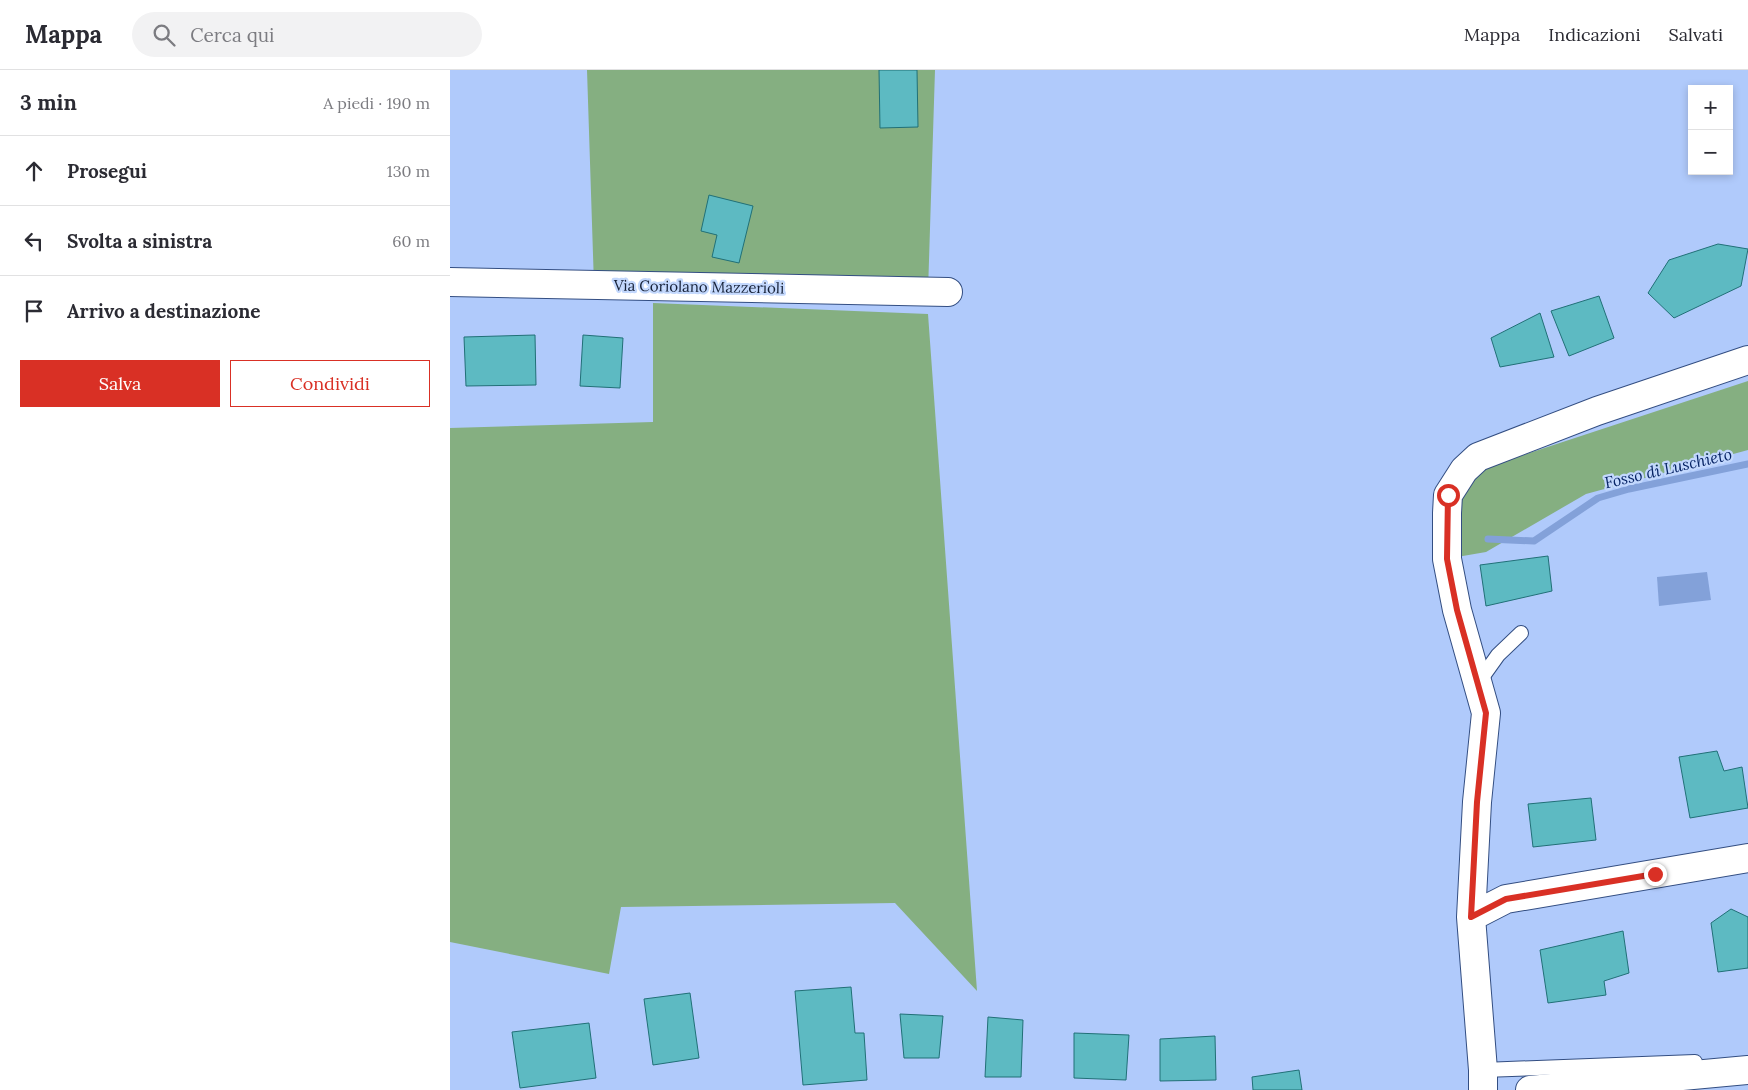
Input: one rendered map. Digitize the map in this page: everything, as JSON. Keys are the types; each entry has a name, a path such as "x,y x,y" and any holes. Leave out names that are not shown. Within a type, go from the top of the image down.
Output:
{"street":[{"name":"Via Coriolano Mazzerioli","path":"450,282 948,292"},
{"path":"1484,1080 1471,917 1477,802 1486,713 1457,610 1447,559 1448,495 1464,470 1478,457 1597,411 1748,360"},
{"path":"1471,917 1506,899 1748,858"},
{"path":"1530,1090 1748,1070"}],"lane":[{"path":"1478,683 1498,655 1522,633"},
{"path":"1484,1080 1748,1060"}],"green space":[{"path":"587,70 935,70 928,292 594,285"},
{"path":"653,303 928,314 977,991 895,903 621,907 609,974 450,942 450,428 653,422"},
{"path":"1748,381 1748,450 1586,494 1486,552 1457,557 1461,490 1475,471"}],"water":[{"path":"1707,572 1711,600 1659,606 1657,577"}],"building":[{"path":"879,70 917,70 918,127 880,128"},
{"path":"709,195 753,206 739,263 712,257 717,235 701,231"},
{"path":"1718,244 1748,249 1741,286 1674,318 1648,293 1669,260"},
{"path":"1599,296 1614,338 1569,356 1551,311"},
{"path":"1540,313 1554,357 1500,367 1491,338"},
{"path":"535,335 536,385 466,386 464,337"},
{"path":"583,335 623,338 620,388 580,386"},
{"path":"1548,556 1552,591 1486,606 1480,565"},
{"path":"1717,751 1724,771 1742,767 1748,808 1690,818 1679,757"},
{"path":"1591,798 1596,840 1533,847 1528,804"},
{"path":"1731,909 1748,917 1748,968 1718,972 1711,923"},
{"path":"1623,931 1629,973 1604,981 1606,995 1548,1003 1540,950"},
{"path":"851,987 855,1033 864,1033 867,1080 803,1085 795,991"},
{"path":"690,993 699,1058 653,1065 644,999"},
{"path":"900,1014 943,1016 939,1058 904,1058"},
{"path":"988,1017 1023,1020 1021,1077 985,1077"},
{"path":"589,1023 596,1078 520,1088 512,1032"},
{"path":"1074,1033 1129,1035 1126,1080 1074,1078"},
{"path":"1215,1036 1216,1080 1160,1081 1160,1039"},
{"path":"1299,1070 1302,1090 1253,1090 1252,1077"}],"waterway":[{"name":"Fosso di Luschieto","path":"1488,539 1534,541 1598,498 1629,489 1748,464"}],"route":[{"path":"1448,495 1447,559 1457,610 1486,713 1477,802 1471,917 1506,899 1655,874"}]}
